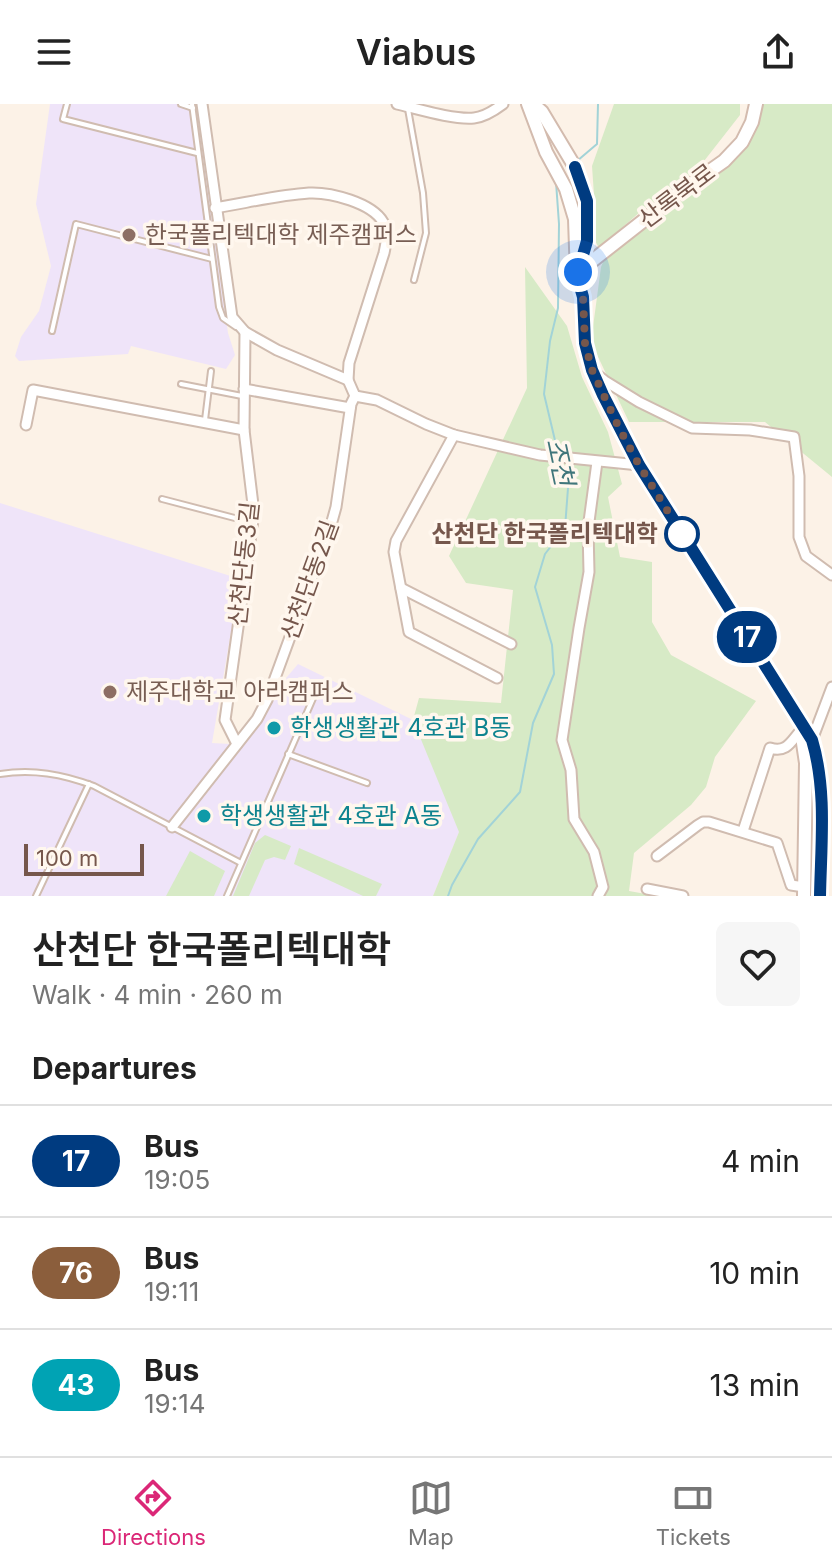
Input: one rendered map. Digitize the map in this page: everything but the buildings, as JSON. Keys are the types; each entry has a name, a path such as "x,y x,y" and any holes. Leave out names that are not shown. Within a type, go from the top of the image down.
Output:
{"main road":[{"path":"530,104 542,112 575,167 587,201 587,241 578,272"},
{"path":"530,104 546,152 561,178 575,219 577,276 583,297 585,343 592,370 639,465 812,740 818,760 821,795 820,896"},
{"name":"산록북로","path":"578,272 730,155 742,142 752,122 756,104"},
{"path":"804,727 804,892"}],"street":[{"path":"402,105 476,118 503,104"},
{"path":"196,105 232,317 245,332 277,350 348,380"},
{"path":"215,208 312,193 363,205 376,213 385,224 387,239 384,253 349,363 348,380 355,396 377,400 454,435 540,455 639,465"},
{"name":"산천단동3길","path":"237,744 225,720 254,513 244,430 245,332"},
{"path":"592,370 639,402 692,428 750,430 794,437 799,476 799,537 806,556 832,575"},
{"path":"26,425 33,390 244,430"},
{"path":"244,392 350,408"},
{"name":"산천단동2길","path":"172,827 257,719 267,700 331,525 350,408 355,396"},
{"path":"454,435 396,541 394,552 409,632 497,678"},
{"path":"597,462 588,529 589,572 562,740 571,770 574,819 594,852 603,887 598,896"},
{"path":"401,588 511,644"},
{"path":"812,740 832,687"},
{"path":"743,831 770,748 784,749 804,727"},
{"path":"657,856 703,822 743,831 777,843 791,885 804,892"},
{"path":"647,889 683,896"}],"lane":[{"path":"67,104 63,119 199,153"},
{"path":"181,104 196,105 199,153 219,307 223,318 245,332"},
{"path":"402,105 423,193 426,233 414,280"},
{"path":"52,331 76,224 212,259"},
{"path":"205,422 211,371"},
{"path":"181,384 244,392"},
{"path":"162,499 253,523"},
{"path":"227,896 318,687"},
{"path":"288,754 367,783"},
{"path":"0,774 47,772 68,776 241,863"},
{"path":"37,896 89,784"}],"shaded area":[{"name":"한국폴리텍대학 제주캠퍼스","path":"50,104 196,104 228,333 235,355 226,369 131,346 128,354 19,361 15,356 21,337 39,311 51,266 36,204"},
{"name":"제주대학교 아라캠퍼스","path":"0,503 240,579 212,743 230,744 298,664 413,720 464,820 433,896 0,896"}],"green space":[{"path":"614,104 740,104 740,115 697,170 641,211 599,248 593,237 596,224 592,166"},
{"path":"761,104 832,104 832,477 765,422 629,422 591,342 604,260 662,211 738,156 750,135"},
{"path":"525,267 567,326 582,377 608,432 622,484 608,497 620,557 652,562 652,622 671,655 756,701 715,757 706,787 691,805 634,853 629,891 657,896 433,896 459,832 413,720 419,698 501,703 513,590 466,583 449,556 527,388"},
{"path":"265,835 291,846 285,860 274,857 265,860 249,896 233,896 255,843"},
{"path":"299,848 382,884 376,896 363,896 294,864"},
{"path":"190,851 225,871 214,896 166,896"}],"waterway":[{"name":"조천","path":"577,161 597,144 598,104"},
{"name":"조천","path":"556,182 558,308 550,341 544,394 558,453"},
{"name":"조천","path":"448,896 478,839 520,792 533,723 554,674 552,645 535,587 545,554 565,528 568,488 561,463"}],"bus line":[{"name":"17","path":"575,167 587,201 587,241 577,276 583,297 585,343 592,370 639,465 812,740 821,782 820,896"}],"place":[{"name":"한국폴리텍대학 제주캠퍼스","path":"129,235"},
{"name":"산천단 한국폴리텍대학","path":"682,534"},
{"name":"제주대학교 아라캠퍼스","path":"110,692"},
{"name":"학생생활관 4호관 B동","path":"274,728"},
{"name":"학생생활관 4호관 A동","path":"204,816"}],"route":[{"path":"578,272 583,297 585,343 592,370 639,465 688,544 682,534"}]}
